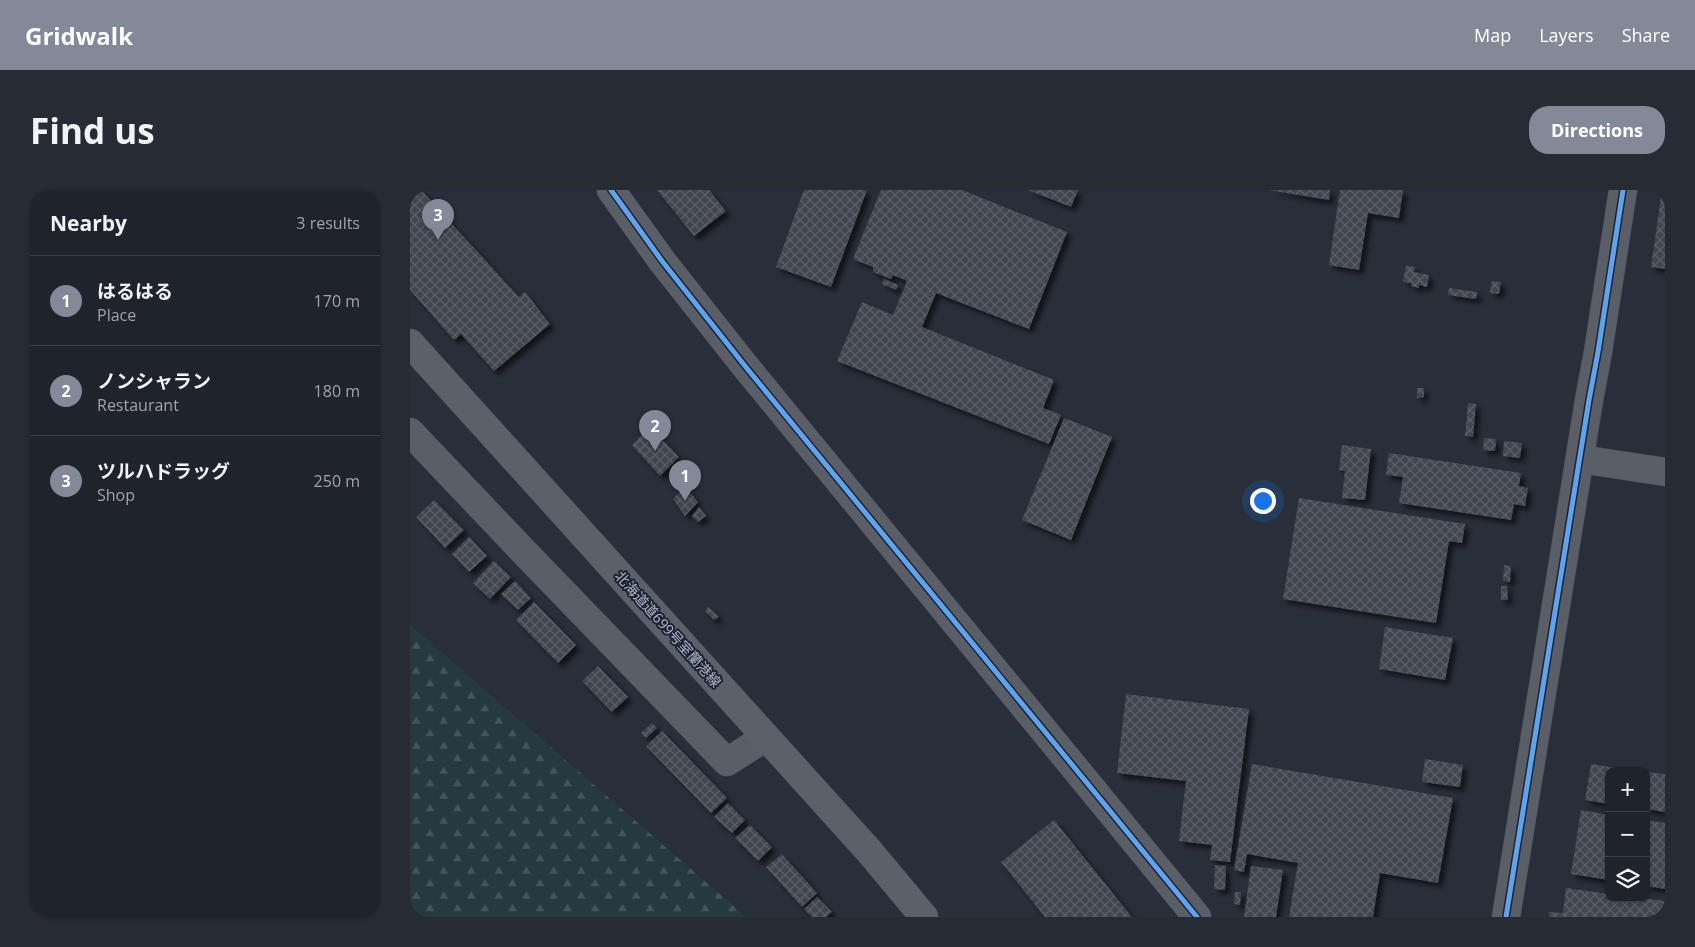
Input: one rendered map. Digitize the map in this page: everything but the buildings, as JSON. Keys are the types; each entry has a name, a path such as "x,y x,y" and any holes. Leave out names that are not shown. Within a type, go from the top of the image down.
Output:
{"main road":[{"name":"北海道道699号室蘭港線","path":"410,342 870,851 924,917"}],"street":[{"path":"610,190 662,261 745,366 1197,917"},
{"path":"1506,917 1623,190"},
{"path":"410,432 727,762 766,737"},
{"path":"1580,459 1665,472"}],"green space":[{"path":"410,625 746,917 410,917"}],"cycle path":[{"path":"611,190 662,261 745,366 1197,917"},
{"path":"1506,917 1623,190"}],"place":[{"name":"ツルハドラッグ","path":"438,240"},
{"name":"ノンシャラン","path":"655,451"},
{"name":"はるはる","path":"685,501"}]}
